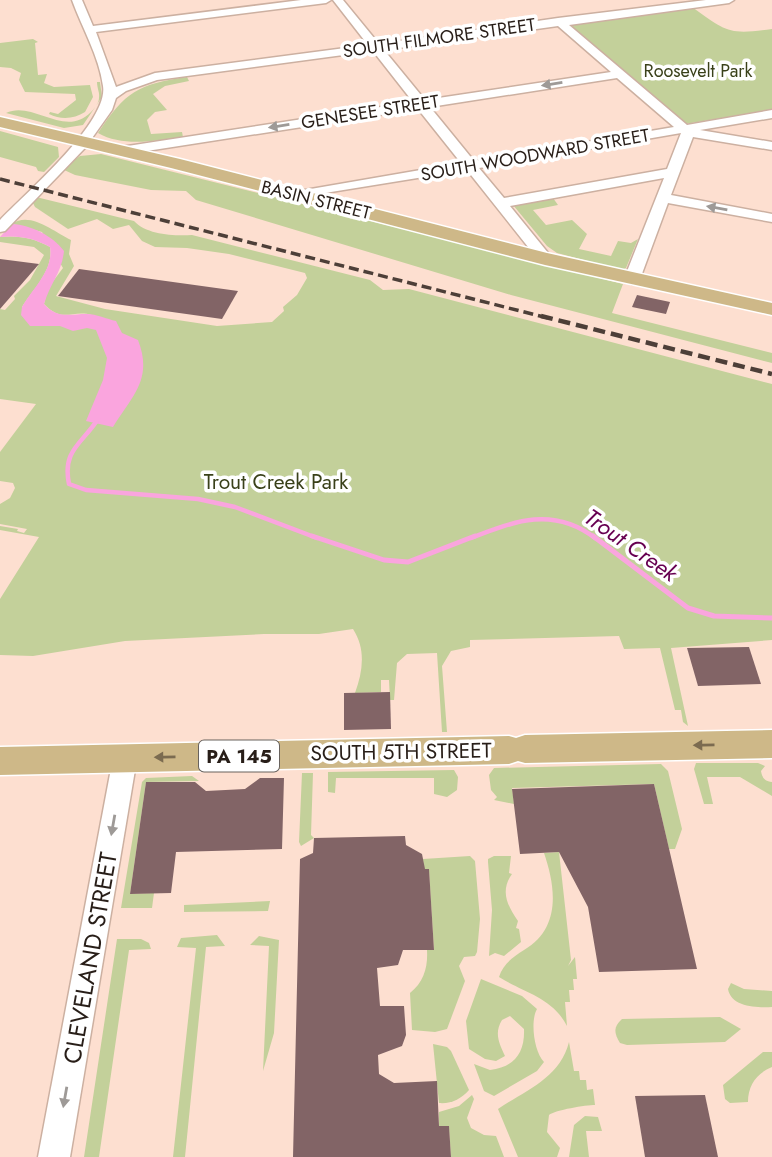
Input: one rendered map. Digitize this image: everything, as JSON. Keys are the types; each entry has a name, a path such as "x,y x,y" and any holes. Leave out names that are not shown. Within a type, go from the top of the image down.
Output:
{"main road":[{"name":"BASIN STREET","path":"0,122 545,259 772,309"},
{"name":"SOUTH 5TH STREET","path":"0,761 772,744"}],"street":[{"path":"3,225 81,142 104,111 109,89 77,0"},
{"path":"89,30 326,0"},
{"path":"338,0 545,259"},
{"name":"SOUTH FILMORE STREET","path":"109,89 150,78 729,0"},
{"path":"604,5 616,15"},
{"path":"558,21 686,131 772,146"},
{"name":"GENESEE STREET","path":"121,151 619,74"},
{"name":"SOUTH WOODWARD STREET","path":"299,195 686,131 772,114"},
{"path":"632,279 686,131"},
{"path":"502,203 673,172"},
{"path":"663,198 772,218"},
{"name":"CLEVELAND STREET","path":"54,1157 125,758"}],"green space":[{"name":"Roosevelt Park","path":"692,7 729,30 746,32 772,29 772,110 685,124 568,23"},
{"path":"33,39 38,42 35,43 38,75 47,74 44,83 54,87 90,85 93,97 85,112 67,118 49,114 58,114 76,100 75,94 25,92 19,80 21,73 0,67 0,43"},
{"path":"187,77 189,81 165,86 153,94 167,110 155,112 147,120 151,134 182,132 183,137 128,141 98,133 116,108 134,92 156,83"},
{"path":"97,82 100,82 102,97 97,105"},
{"path":"95,108 83,125 64,128 6,113 27,111 71,122 81,119"},
{"path":"0,131 58,147 59,157 44,172 38,171 36,167 0,157"},
{"path":"101,154 623,284 612,313 772,353 772,363 511,295 196,200 186,191 151,190 75,175 62,169 80,156"},
{"name":"Trout Creek Park","path":"36,197 134,221 153,232 192,235 370,280 383,290 409,289 772,384 772,640 671,648 688,726 683,722 681,710 675,710 660,648 624,649 619,636 470,640 470,647 451,651 442,666 447,732 442,732 437,653 407,654 397,663 394,700 390,700 389,680 381,680 381,692 355,693 362,660 360,644 353,629 319,634 125,641 33,656 0,655 0,599 39,537 0,530 0,526 18,529 17,531 24,533 27,529 0,524 0,504 10,498 15,488 13,483 0,481 0,452 36,404 0,399 0,309 5,310 15,299 14,296 30,280 44,255 34,247 0,242 0,237 26,238 50,247 46,271 22,307 118,328 92,315 62,315 44,304 48,288 63,268 42,232 12,224 34,221 71,240 69,254 74,266 56,296 105,309 217,326 272,322 284,311 283,307 297,295 307,278 305,273 229,254 155,247 142,241 129,225 113,229 97,219 68,229 35,207 32,201"},
{"path":"553,198 558,205 533,210 546,225 572,220 587,234 579,249 611,256 618,241 631,243 638,239 626,268 622,270 557,253 547,246 513,205"},
{"path":"696,763 758,763 765,766 761,773 764,779 772,782 772,796 740,777 707,777 713,804 704,804 694,769"},
{"path":"661,764 668,771 682,829 675,849 669,849 654,784 512,788 514,804 494,800 497,797 491,790 489,775 494,768"},
{"path":"454,770 458,777 457,790 447,797 434,794 434,778 336,778 335,793 328,792 328,772"},
{"path":"302,773 313,773 311,835 314,838 301,846 299,842"},
{"path":"192,776 199,781 146,782 130,894 154,893 152,908 121,908 142,782 146,778"},
{"path":"559,852 571,960 568,966 575,957 577,979 573,979 574,990 569,990 570,1002 565,1002 567,1026 554,1008 499,977 509,961 536,941 550,919 553,893 544,853"},
{"path":"470,856 475,861 480,919 477,952 475,956 464,957 459,966 465,981 447,1029 435,1032 412,1030 410,993 424,974 427,950 434,950 429,870 424,869 423,859"},
{"path":"494,856 511,856 509,873 512,874 506,886 506,898 518,921 516,928 519,929 521,942 504,956 495,953 489,956 492,910 488,859"},
{"path":"270,901 268,911 184,912 184,905"},
{"path":"217,935 225,946 206,947 185,1157 173,1157 196,948 177,947 181,938"},
{"path":"259,936 279,940 274,1033 263,1071 269,946 250,945"},
{"path":"117,939 141,939 149,943 151,949 129,950 99,1157 84,1157"},
{"path":"481,979 522,996 537,1009 534,1036 544,1062 537,1071 494,1096 484,1091 474,1064 490,1070 512,1062 520,1052 524,1029 510,1016 502,1020 498,1034 505,1056 496,1061 485,1059 469,1049 466,1021"},
{"path":"731,983 744,989 772,991 772,1007 739,1003 730,995 728,989"},
{"path":"720,1017 741,1029 725,1042 627,1045 620,1043 616,1033 616,1027 622,1019"},
{"path":"569,1042 574,1071 579,1071 580,1080 586,1080 587,1090 593,1089 595,1105 549,1115 547,1132 560,1148 557,1157 518,1157 498,1109 550,1074 565,1054"},
{"path":"433,1044 447,1047 451,1051 469,1090 452,1102 439,1103"},
{"path":"763,1052 772,1052 772,1067 754,1080 748,1102 730,1103 725,1099 723,1085"},
{"path":"472,1095 474,1099 467,1118 471,1128 484,1135 496,1136 504,1157 451,1157 449,1127 439,1126 439,1112 459,1106"},
{"path":"585,1116 598,1117 602,1131 586,1131 589,1157 569,1157 574,1125"}],"shaded area":[{"path":"12,224 41,232 64,251 61,265 44,304 49,309 59,314 90,314 116,321 122,333 138,340 142,354 142,376 134,396 113,427 86,421 103,380 107,358 96,330 87,328 73,331 60,326 30,326 21,315 22,307 49,264 50,247 26,238 0,237"}],"building":[{"path":"0,259 39,264 0,309"},
{"path":"79,269 238,291 222,319 58,296"},
{"path":"637,295 670,302 666,314 632,307"},
{"path":"749,647 761,684 698,686 687,648"},
{"path":"390,692 391,729 344,730 344,693"},
{"path":"260,778 284,778 282,849 176,852 171,893 130,894 146,782 195,782 206,791 245,789"},
{"path":"654,784 697,969 599,972 588,907 559,852 520,854 512,789"},
{"path":"405,836 406,845 422,854 425,869 429,869 434,950 403,950 398,965 377,968 380,1006 404,1006 406,1035 402,1046 378,1055 379,1074 394,1083 437,1081 439,1126 449,1126 451,1157 293,1157 300,859 313,853 314,838"},
{"path":"705,1095 718,1157 645,1157 635,1096"}],"waterway":[{"name":"Trout Creek","path":"98,419 71,455 68,463 69,484 86,490 198,499 235,507 317,538"},
{"name":"Trout Creek","path":"471,538 518,522 549,519 579,528 595,538"},
{"name":"Trout Creek","path":"312,536 384,560 408,562 475,536"},
{"name":"Trout Creek","path":"593,536 688,608 714,616 772,618"}],"railway":[{"path":"0,179 548,318"},
{"path":"541,316 772,374"}]}
